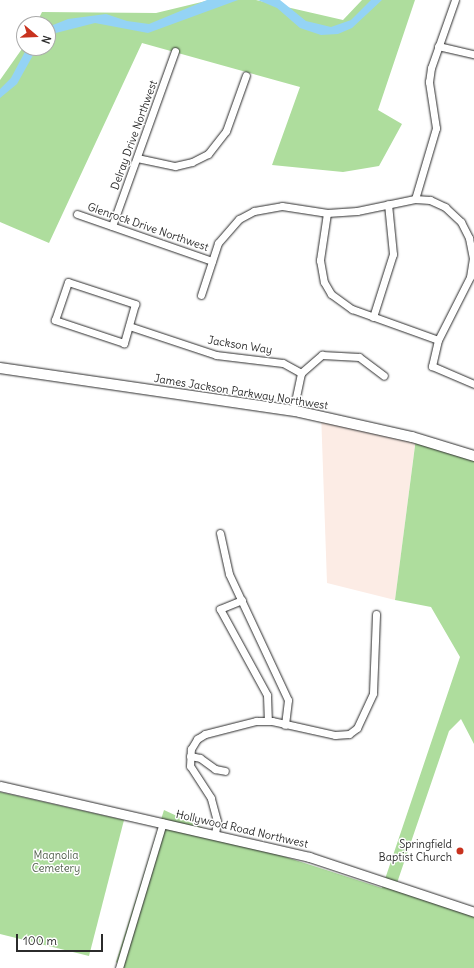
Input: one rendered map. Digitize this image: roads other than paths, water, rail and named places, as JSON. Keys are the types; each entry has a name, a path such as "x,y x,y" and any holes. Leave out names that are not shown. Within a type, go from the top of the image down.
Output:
{"main road":[{"name":"James Jackson Parkway Northwest","path":"0,368 292,411 356,423 474,456"}],"street":[{"path":"415,199 436,128 429,82 438,46 455,0"},
{"path":"438,46 474,54"},
{"name":"Delray Drive Northwest","path":"112,226 175,51"},
{"path":"137,158 175,166 192,162 208,154 226,131 246,75"},
{"path":"201,295 212,261 227,231 254,211 282,206 327,213 415,199 430,200 445,207 461,222 472,237 473,258 470,277 438,340 432,366 474,384"},
{"path":"373,316 393,254 388,204"},
{"path":"327,213 320,260 324,282 342,304 438,340"},
{"name":"Glenrock Drive Northwest","path":"77,214 212,261"},
{"path":"68,282 135,304 129,326 124,344 55,320 68,282"},
{"name":"Jackson Way","path":"129,326 216,354 283,363 301,373"},
{"path":"292,411 301,373 317,358 331,354 359,357 384,376"},
{"path":"220,533 229,574 288,700 285,725"},
{"path":"242,600 220,609 267,695 268,721"},
{"path":"215,834 217,821 211,798 190,766 190,756 197,739 205,734 256,721 268,721 335,735 349,734 357,728 373,692 376,614"},
{"path":"190,756 200,758 215,769 225,771"},
{"name":"Hollywood Road Northwest","path":"0,786 163,822 309,857 474,912"},
{"path":"119,968 163,822"}],"water":[{"path":"207,0 238,0 148,33 95,23 56,33 56,24 68,19 106,14 127,21 149,24"},
{"path":"258,0 280,0 306,21 331,27 351,20 371,0 382,0 352,28 338,34 321,35 300,28 277,8"},
{"path":"23,56 33,56 17,84 0,98 0,89 11,78"}],"place":[{"name":"Springfield Baptist Church","path":"460,851"}],"park label":[{"name":"Magnolia Cemetery","path":"56,862"}]}
